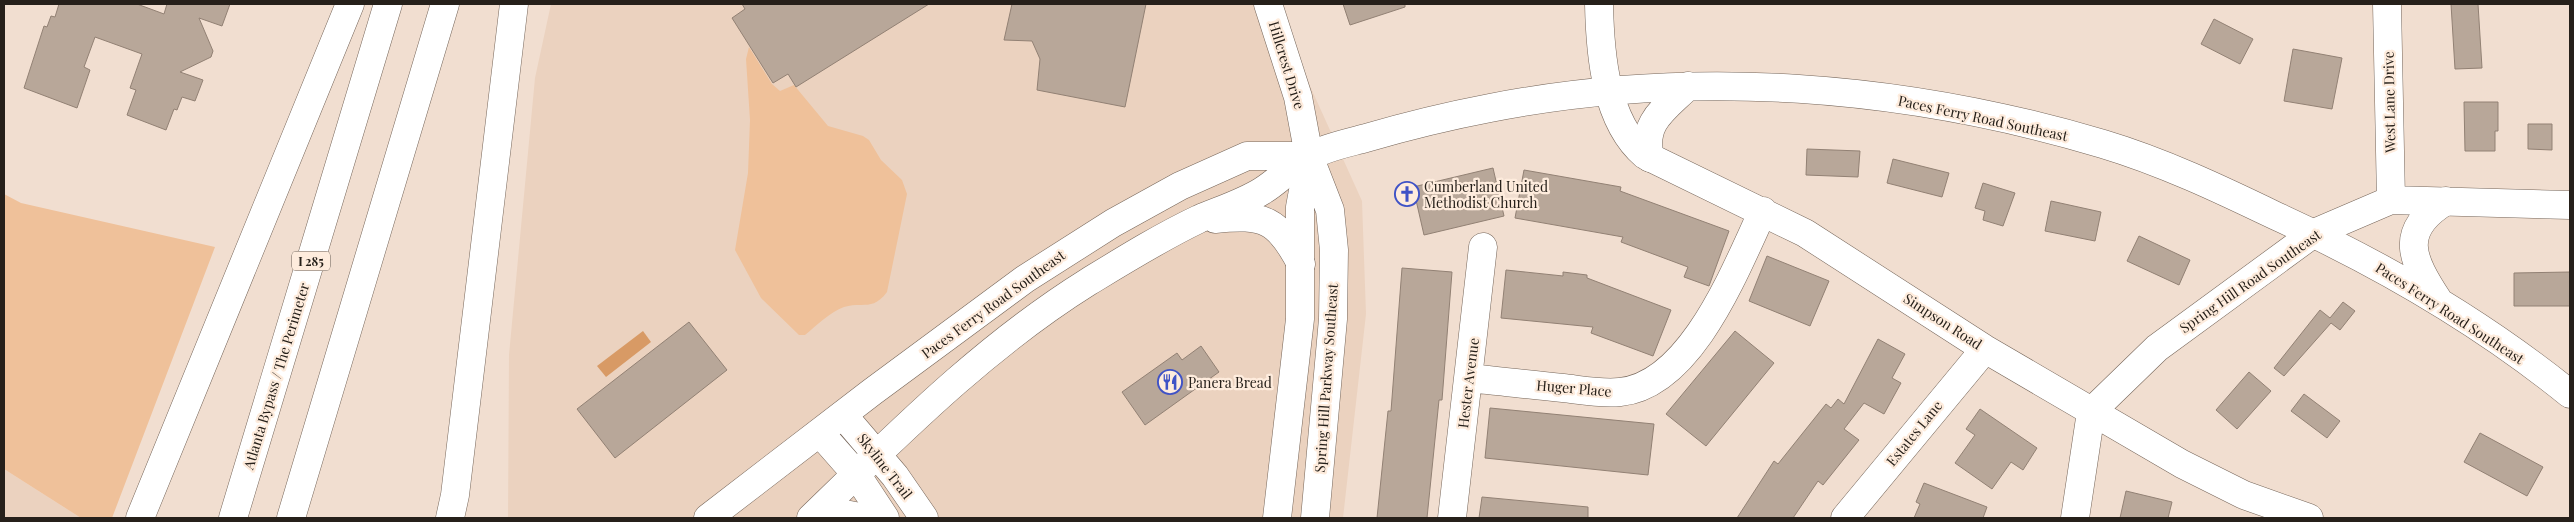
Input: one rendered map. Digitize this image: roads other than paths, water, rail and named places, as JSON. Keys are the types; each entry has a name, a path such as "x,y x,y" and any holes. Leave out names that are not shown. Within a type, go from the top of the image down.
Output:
{"main road":[{"path":"140,518 350,4"},
{"name":"Atlanta Bypass / The Perimeter","path":"233,518 388,4"},
{"path":"291,518 445,4"},
{"path":"456,511 514,4"},
{"name":"Hillcrest Drive","path":"1268,4 1298,97 1309,156"},
{"name":"Simpson Road","path":"1600,4 1601,44 1610,90 1622,125 1630,139 1650,158 1763,211 1805,233 1985,348 2182,464 2244,495 2309,518"},
{"name":"West Lane Drive","path":"2387,4 2390,200"},
{"name":"Paces Ferry Road Southeast","path":"812,517 947,388 1017,330 1085,284 1196,220 1261,192 1309,156 1346,143 1445,117 1523,101 1610,90 1727,85 1828,90 1929,104 2022,122 2106,145 2160,164 2370,260 2441,303 2570,394"},
{"path":"1650,158 1649,130 1656,117 1688,86"},
{"name":"Paces Ferry Road Southeast","path":"708,518 843,414 1025,280 1113,223 1180,186 1247,156 1309,156"},
{"path":"1277,518 1300,319 1300,207 1309,156"},
{"name":"Spring Hill Parkway Southeast","path":"1309,156 1330,210 1334,250 1333,319 1315,518"},
{"name":"Spring Hill Road Southeast","path":"2091,412 2157,348 2314,233 2390,200 2570,205"},
{"path":"2441,303 2419,268 2414,245 2418,227 2423,218 2446,201"},
{"name":"Huger Place","path":"1468,378 1603,392 1629,390 1654,379 1674,362 1710,320 1763,211"},
{"path":"1196,220 1245,216 1264,220 1279,231 1291,245 1301,264"},
{"name":"Hester Avenue","path":"1452,518 1483,247"},
{"name":"Estates Lane","path":"1845,518 1985,348"},
{"path":"2075,518 2091,412"},
{"name":"Skyline Trail","path":"843,414 895,476 924,518"},
{"name":"Skyline Trail","path":"820,433 856,474 884,518"},
{"path":"812,517 839,513 865,518"}],"place":[{"name":"Cumberland United Methodist Church","path":"1407,194"},
{"name":"Panera Bread","path":"1170,382"}]}
